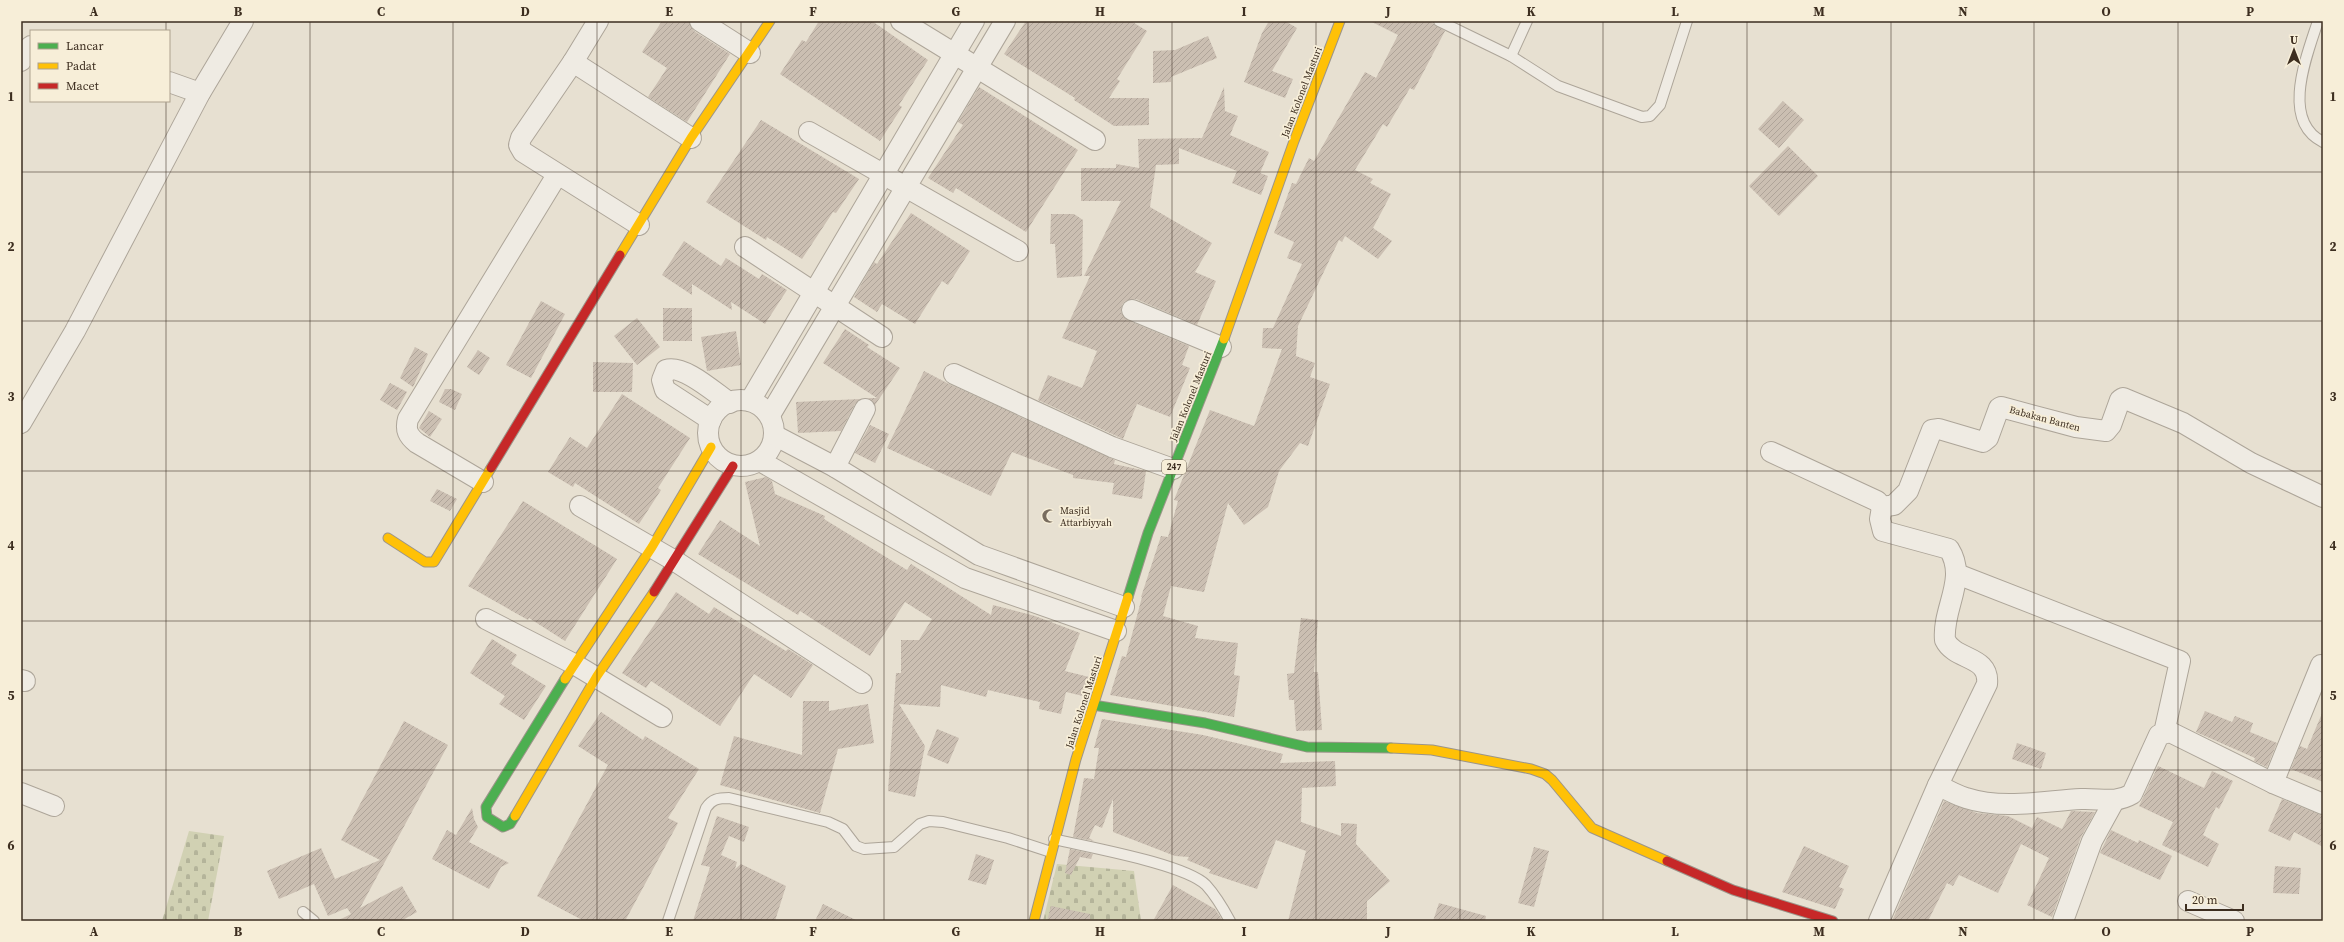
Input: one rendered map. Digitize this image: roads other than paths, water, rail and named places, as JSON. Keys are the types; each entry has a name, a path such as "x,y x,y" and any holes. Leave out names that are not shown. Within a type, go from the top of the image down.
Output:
{"street":[{"path":"21,423 75,331 200,93 243,21"},
{"path":"598,21 573,62 521,138 519,145 523,152 557,175 639,225"},
{"path":"700,21 750,53"},
{"path":"388,538 425,562 434,562 691,138 750,53 770,21"},
{"path":"901,21 1095,140"},
{"path":"750,401 974,21"},
{"path":"770,415 1005,21"},
{"name":"Jalan Kolonel Masturi","path":"1034,921 1054,839 1093,705 1124,607 1173,469 1221,347 1291,149 1340,21"},
{"path":"21,61 26,50 30,47"},
{"path":"573,62 691,138"},
{"path":"944,73 966,87"},
{"path":"170,82 200,93"},
{"path":"809,132 1018,251"},
{"path":"483,482 410,438 406,426 408,419 557,175"},
{"path":"873,194 894,207"},
{"path":"745,247 882,337"},
{"path":"1132,310 1221,347"},
{"path":"804,311 824,324"},
{"path":"711,420 665,390 662,380 666,370 672,368 685,372 730,403"},
{"path":"954,374 1112,448 1173,469"},
{"name":"Babakan Banten","path":"1882,507 1894,505 1908,491 1932,430 1939,429 1983,442 1988,438 2000,407 2098,432 2106,431 2111,424 2120,400 2123,398 2183,423 2251,463 2323,497"},
{"path":"750,401 761,406 770,415 774,435 770,450 760,461 747,465 733,466 718,458 711,447 708,433 711,420 718,409 730,403 750,401"},
{"path":"835,467 864,409"},
{"path":"774,435 835,467 979,555 1124,607"},
{"path":"711,447 648,554 574,664 486,807 485,815 488,820 503,826 510,824 597,676 671,568 733,466"},
{"path":"1771,452 1859,491 1877,501 1882,507 1880,519 1883,531 1949,549 1954,557 1957,574 1946,625 1945,640 1952,648 1984,667 1988,679 1987,684 1938,785 1879,921"},
{"path":"760,461 966,578 1116,631"},
{"path":"877,528 890,501"},
{"path":"580,506 648,554 862,683"},
{"path":"1957,574 2180,661 2169,703 2164,733"},
{"path":"486,619 597,676 662,717"},
{"path":"2273,783 2321,666"},
{"path":"1093,705 1205,723 1307,747 1356,746 1432,750 1531,769 1546,774 1592,828 1732,890 1833,921"},
{"path":"1938,785 1966,798 1995,803 2020,804 2083,798 2114,801 2132,794 2159,735 2170,732 2273,783 2323,804"},
{"path":"21,793 54,806"},
{"path":"2063,921 2092,841 2114,801"},
{"path":"2188,901 2234,921"}],"lane":[{"path":"1439,21 1511,56 1558,86 1642,117 1650,116 1660,105 1687,21"},
{"path":"1511,56 1527,21"},
{"path":"2318,21 2300,80 2300,87 2302,118 2313,137 2323,142"},
{"path":"668,921 706,808 711,801 720,798 735,799 828,822 843,829 856,846 864,848 894,847 920,824 929,822 943,822 1051,852"},
{"path":"1054,839 1153,862 1182,872 1205,884 1221,904 1230,921"},
{"path":"303,912 314,921"}],"place":[{"name":"Masjid Attarbiyyah","path":"1049,516"}]}
